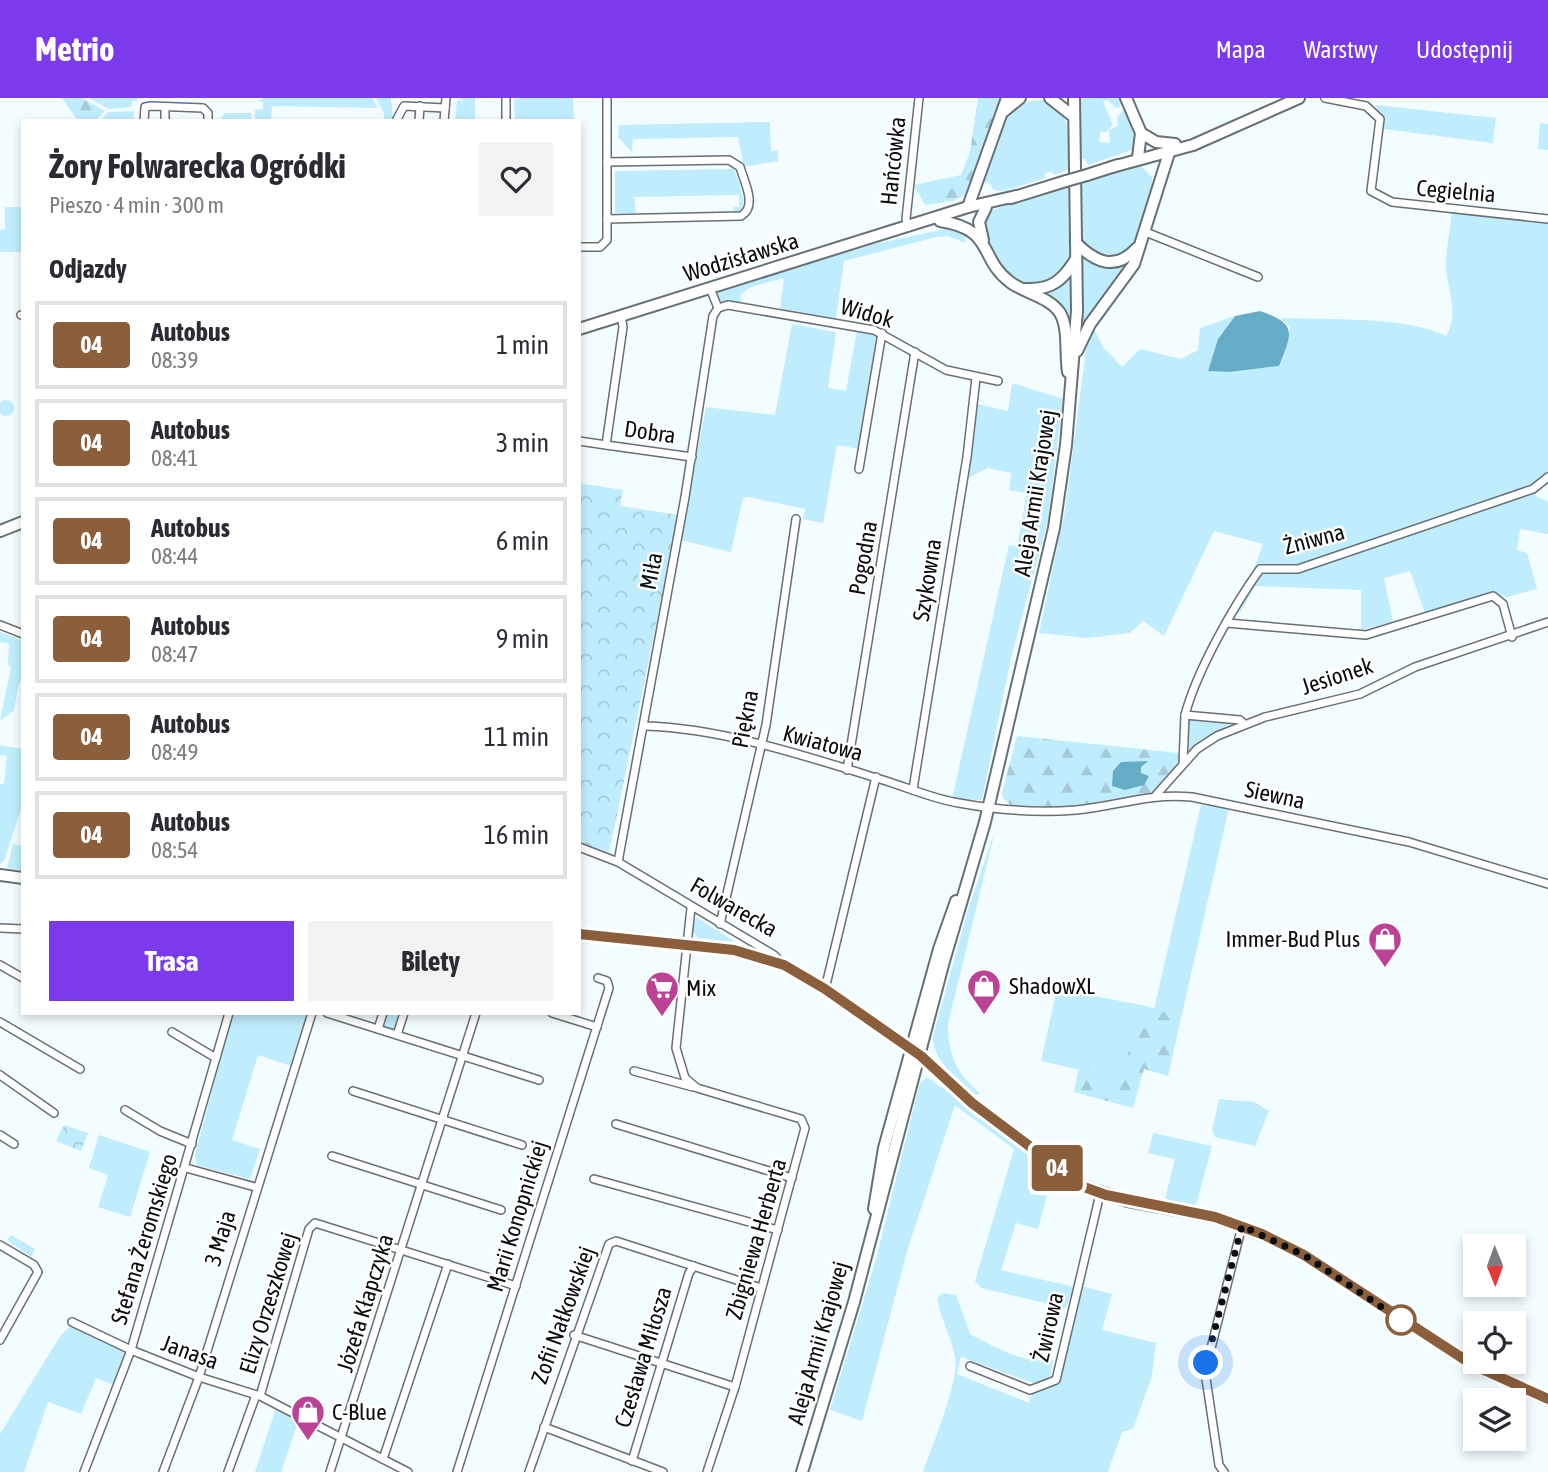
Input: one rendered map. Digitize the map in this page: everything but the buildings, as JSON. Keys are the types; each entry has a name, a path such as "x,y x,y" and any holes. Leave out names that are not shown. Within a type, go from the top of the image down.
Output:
{"main road":[{"path":"968,207 1007,98"},
{"path":"1004,111 1020,98"},
{"path":"1050,98 1073,116"},
{"path":"1126,98 1141,133 1138,159 1154,172 1156,186"},
{"name":"Wodzisławska","path":"911,226 940,221 1172,149 1237,126 1299,98"},
{"name":"Aleja Armii Krajowej","path":"802,1472 854,1302 945,929 967,880 989,807 1054,528 1074,357 1074,99"},
{"path":"1074,357 1090,324 1134,264 1156,186 1172,149 1141,133"},
{"path":"981,174 983,191 989,204 979,222 987,249"},
{"name":"Wodzisławska","path":"581,328 968,207 989,204"},
{"path":"940,221 968,228 987,249 1005,278 1051,304 1060,314 1072,387"},
{"path":"1076,243 1089,256 1105,264 1120,261 1139,246"},
{"path":"1022,288 1039,289 1054,285 1064,277 1076,259"},
{"path":"0,531 21,523"},
{"path":"0,875 21,878"},
{"path":"581,934 751,954 784,965"},
{"name":"Folwarecka","path":"784,965 825,989 915,1052 983,1111 1068,1177 1100,1194 1188,1210 1242,1226 1304,1255 1473,1365 1548,1399"}],"street":[{"path":"398,98 404,106"},
{"path":"444,119 446,98"},
{"path":"506,98 506,119"},
{"path":"581,247 605,245 607,98"},
{"name":"Hańcówka","path":"911,226 906,219 919,98"},
{"name":"Cegielnia","path":"1325,98 1366,106 1380,120 1371,191 1392,202 1548,219"},
{"path":"404,106 445,108"},
{"path":"397,119 404,106"},
{"path":"419,119 420,106"},
{"path":"144,119 145,107 202,108 208,113 208,119"},
{"path":"165,107 165,119"},
{"path":"607,162 729,160 740,167 750,202 747,212 741,216 607,219"},
{"path":"1143,231 1258,277"},
{"path":"710,288 718,308"},
{"name":"Widok","path":"718,308 728,305 882,333 946,370 998,381"},
{"name":"Miła","path":"618,862 645,726 645,709 692,457 713,316 718,308"},
{"name":"Dobra","path":"621,315 623,327 606,445 692,457"},
{"path":"859,469 882,333"},
{"name":"Pogodna","path":"847,770 915,352"},
{"name":"Szykowna","path":"913,789 967,457 976,378"},
{"path":"581,441 606,445"},
{"name":"Żniwna","path":"1183,764 1185,715 1189,697 1227,623 1260,569 1298,569 1533,489 1548,477"},
{"name":"Piękna","path":"720,924 766,725 796,519"},
{"path":"1227,623 1366,635 1493,596 1503,604 1512,637"},
{"name":"Jesionek","path":"1156,795 1197,749 1244,724 1360,694 1415,667 1512,637 1548,622"},
{"path":"0,625 21,633"},
{"path":"1185,715 1240,720 1244,724"},
{"name":"Kwiatowa","path":"645,726 700,732 760,746 913,789 937,799 989,807"},
{"path":"825,989 876,778"},
{"name":"Siewna","path":"989,807 1079,810 1156,795 1192,797 1409,842 1548,884"},
{"name":"Folwarecka","path":"581,848 618,862 691,908 763,948 784,965"},
{"path":"691,908 676,1048 685,1078 698,1088"},
{"path":"0,928 21,929"},
{"path":"751,954 763,948"},
{"path":"0,965 21,977"},
{"name":"Marii Konopnickiej","path":"457,1472 609,988 607,981 598,978"},
{"name":"Stefana Żeromskiego","path":"84,1472 131,1350 228,1015"},
{"name":"3 Maja","path":"163,1472 199,1377 255,1187 311,1015"},
{"path":"333,1015 539,1080"},
{"path":"378,1029 382,1015"},
{"path":"397,1035 403,1015"},
{"name":"Józefa Kłapczyka","path":"330,1472 475,1015"},
{"path":"558,1015 597,1027"},
{"path":"0,1022 80,1069"},
{"path":"172,1032 216,1058"},
{"name":"Zbigniewa Herberta","path":"634,1071 801,1119 804,1140 736,1387 707,1472"},
{"path":"0,1075 54,1113"},
{"path":"353,1091 522,1145"},
{"path":"125,1110 160,1131 192,1144"},
{"path":"617,1124 792,1178"},
{"path":"0,1135 14,1144"},
{"path":"332,1156 501,1210"},
{"path":"186,1168 255,1187"},
{"path":"594,1179 778,1230"},
{"name":"Żwirowa","path":"970,1366 1030,1390 1056,1380 1100,1194"},
{"name":"Elizy Orzeszkowej","path":"258,1396 312,1225 319,1223 516,1286"},
{"path":"1224,1472 1219,1465 1205,1372 1242,1226"},
{"name":"Zofii Nałkowskiej","path":"529,1472 574,1335 609,1244 616,1241 761,1289"},
{"path":"0,1245 34,1265 38,1272 0,1340"},
{"path":"383,1459 448,1264"},
{"name":"Czesława Miłosza","path":"632,1461 689,1273 694,1266"},
{"name":"Janasa","path":"72,1322 131,1350 199,1377 258,1396 408,1472"},
{"path":"574,1335 736,1387"},
{"path":"228,1472 258,1396"},
{"path":"544,1427 663,1472"}],"green space":[{"path":"62,98 82,98 105,111 97,119 77,119"},
{"path":"89,98 137,98 137,101 132,101 131,107 109,109"},
{"path":"264,98 372,98 378,108 272,106 271,119 255,119 255,110 263,109 263,102 257,101"},
{"path":"376,98 391,98 393,119 384,119 384,113"},
{"path":"458,98 475,98 475,119 466,119 466,101"},
{"path":"573,98 574,119 515,119 514,100"},
{"path":"978,98 1001,98 968,193 953,201 925,205 914,185 961,175 970,152"},
{"path":"1081,98 1121,98 1120,107 1116,108 1107,100 1103,102 1113,125 1106,132 1100,132 1099,142 1110,143 1109,130 1118,126 1117,117 1123,111 1128,112 1134,126 1131,128 1136,139 1134,149 1088,165 1085,159 1079,160"},
{"path":"457,100 466,101 466,119 455,119"},
{"path":"1041,100 1060,111 1065,119 1069,138 1069,170 1054,175 1052,172 1045,173 1045,178 1004,191 994,190 988,182 984,183 1000,129 1016,108 1027,102"},
{"path":"1376,105 1496,118 1493,143 1384,129"},
{"path":"134,111 134,119 102,119 108,112"},
{"path":"225,113 251,113 252,119 221,119"},
{"path":"770,122 771,151 778,151 778,161 744,167 738,137 633,139 632,152 618,137 619,125"},
{"path":"1540,123 1548,124 1548,150 1538,149"},
{"path":"1130,166 1141,166 1152,177 1144,220 1135,241 1122,255 1099,257 1081,239 1078,187 1087,180"},
{"path":"734,169 743,197 739,212 733,212 734,207 739,207 739,195 634,197 636,213 615,213 615,171"},
{"path":"1068,186 1072,240 1067,265 1056,277 1036,285 1016,280 1000,263 982,232 986,212"},
{"path":"5,207 21,207 21,252 0,252 0,230 5,229"},
{"path":"1452,211 1548,223 1548,480 1534,495 1548,502 1548,534 1520,529 1517,550 1527,553 1537,589 1507,597 1493,593 1425,613 1410,571 1384,578 1393,622 1361,630 1361,590 1255,586 1237,618 1263,544 1214,531 1164,636 1143,621 1130,633 1087,638 1039,633 1065,511 1086,350 1094,329 1103,347 1122,367 1140,349 1181,359 1198,350 1200,328 1235,316 1218,339 1208,371 1230,372 1279,366 1290,328 1281,318 1388,322 1410,325 1446,336 1452,319 1446,266"},
{"path":"950,228 965,235 965,243 948,236 936,237 844,261 836,319 780,310 784,278 751,287 740,295 742,304 718,301 716,297 719,289 879,243"},
{"path":"1081,256 1093,264 1105,267 1117,267 1130,262 1083,332 1079,331"},
{"path":"1071,275 1072,330 1042,294 1060,286"},
{"path":"792,324 836,332 828,388 846,391 857,331 879,335 858,449 837,445 823,523 803,519 805,509 748,497 743,498 731,552 680,540 706,407 775,415"},
{"path":"1012,383 1063,399 1048,520 1011,658 982,800 952,799 1009,545 1017,546 1027,493 1009,490 1011,473 988,468 968,478 977,404 1008,411"},
{"path":"6,400 13,405 12,414 0,414 0,402"},
{"path":"581,483 623,490 620,506 679,515 609,853 581,843"},
{"path":"0,632 21,640 21,682 14,710 0,721 11,667 8,665 9,643 0,642"},
{"path":"1194,718 1234,723 1186,755 1188,720"},
{"path":"1017,736 1179,753 1180,763 1154,793 1076,807 1013,807 1003,798 1002,793"},
{"path":"0,745 21,749 21,809 4,861 0,864 0,784 4,784 7,756 0,755"},
{"path":"1201,805 1229,808 1181,1018 1154,1009"},
{"path":"995,831 948,1024 955,1063 980,1093 976,1095 942,1062 937,1054 933,1036 968,910"},
{"path":"13,844 21,846 21,870 7,868"},
{"path":"696,917 743,947 745,944 751,949 700,941 693,931"},
{"path":"1057,989 1147,1006 1128,1052 1124,1076 1093,1081 1095,1064 1080,1070 1041,1061"},
{"path":"1147,1006 1181,1018 1168,1076 1144,1069 1133,1108 1074,1092 1080,1062 1095,1063 1093,1081 1124,1076 1128,1052"},
{"path":"232,1015 309,1015 291,1066 258,1055 232,1140 260,1149 250,1179 196,1165 195,1154"},
{"path":"386,1015 396,1015 399,1025 394,1030 388,1030 383,1025"},
{"path":"927,1077 1022,1145 1052,1177 1038,1229 1016,1223 1001,1270 1074,1287 1066,1308 981,1288 975,1281 1014,1149 955,1105 908,1248 862,1421 830,1410 876,1259 920,1083"},
{"path":"1219,1099 1254,1102 1269,1111 1255,1146 1215,1137 1212,1130"},
{"path":"64,1125 88,1133 81,1151 56,1141"},
{"path":"1153,1133 1212,1146 1196,1205 1165,1199 1175,1159 1148,1153"},
{"path":"99,1135 150,1152 130,1217 98,1207 108,1175 89,1168"},
{"path":"11,1235 35,1249 31,1257 7,1240"},
{"path":"1081,1286 1112,1294 1102,1330 1156,1343 1152,1376 1133,1429 1122,1432 1108,1472 923,1472 950,1396 956,1366 937,1299 942,1293 956,1295 970,1334 1021,1357 1053,1360 1050,1379 1036,1384 961,1357 957,1374 1029,1403 1033,1392 1059,1383"},
{"path":"71,1325 127,1352 114,1385 96,1378 81,1414 48,1402 24,1472 0,1472 0,1434 59,1338"},
{"path":"276,1408 299,1419 281,1472 255,1472"}],"shaded area":[{"path":"1260,311 1281,320 1289,331 1279,366 1230,372 1208,371 1218,339 1235,316"},
{"path":"1148,761 1141,767 1141,773 1149,776 1144,785 1125,790 1112,786 1113,771 1121,762"}],"bus line":[{"name":"04","path":"581,934 734,950 784,965 825,989 921,1056 972,1103 1084,1187 1106,1195 1215,1217 1262,1234 1304,1255 1473,1365 1548,1399"}],"place":[{"name":"Immer-Bud Plus","path":"1385,969"},
{"name":"ShadowXL","path":"984,1016"},
{"name":"Mix","path":"662,1018"},
{"name":"C-Blue","path":"308,1442"}],"route":[{"path":"1206,1363 1242,1226 1304,1255 1401,1320"}]}
